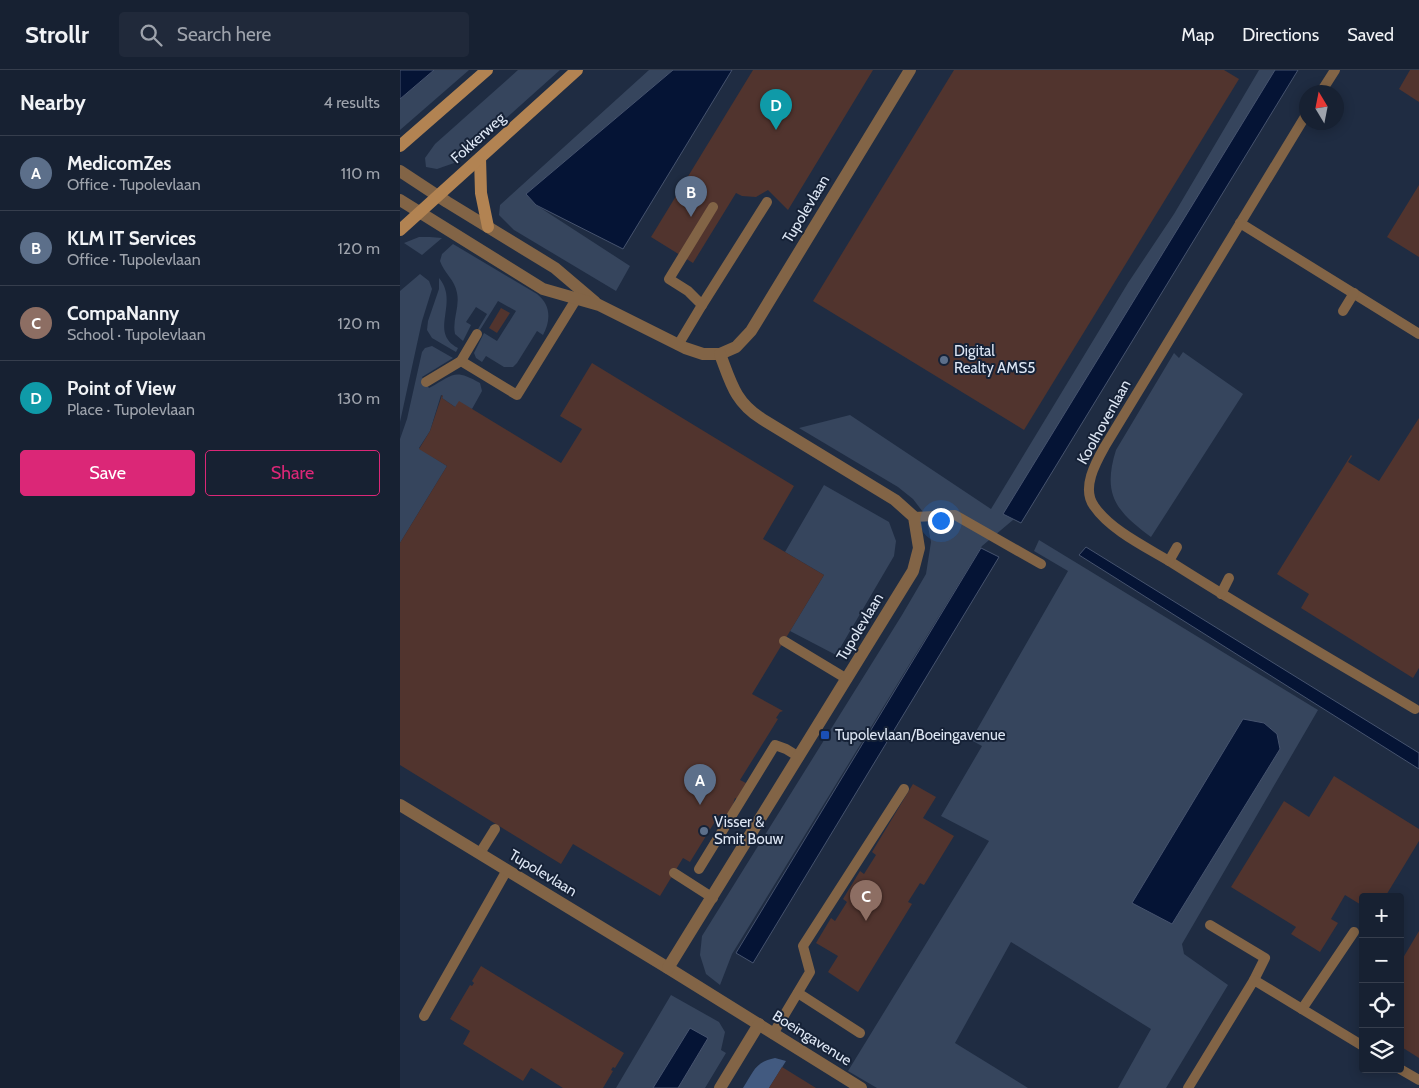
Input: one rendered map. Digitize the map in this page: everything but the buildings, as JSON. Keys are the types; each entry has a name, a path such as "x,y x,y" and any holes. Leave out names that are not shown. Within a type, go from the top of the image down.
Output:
{"main road":[{"path":"400,146 487,70"},
{"name":"Fokkerweg","path":"400,230 578,70"},
{"path":"480,158 481,193 488,227"}],"street":[{"name":"Tupolevlaan","path":"720,354 736,347 751,331 910,70"},
{"path":"400,171 555,268 579,295"},
{"path":"400,200 543,289 579,295 678,345 703,354 720,354 733,390 747,408 895,500 914,517"},
{"name":"Tupolevlaan","path":"668,968 713,898 913,571 919,548 914,517"},
{"name":"Tupolevlaan","path":"400,805 758,1024"},
{"name":"Boeingavenue","path":"720,1088 758,1024 861,1088"}],"lane":[{"path":"1325,85 1335,70"},
{"name":"Koolhovenlaan","path":"1299,127 1105,446 1092,469 1089,490 1092,505 1112,525 1246,610 1415,709"},
{"path":"678,345 767,202"},
{"path":"702,305 688,292 669,279 713,206"},
{"path":"1240,223 1419,334"},
{"path":"1344,311 1354,293"},
{"path":"460,361 517,396 579,295"},
{"path":"426,382 460,361 478,334"},
{"path":"914,517 955,515 1041,564"},
{"path":"1169,561 1177,547"},
{"path":"1221,594 1229,578"},
{"path":"784,641 847,679"},
{"path":"698,869 775,745 799,757"},
{"path":"772,1034 810,972 803,946 904,788"},
{"path":"480,854 495,828"},
{"path":"424,1016 507,870"},
{"path":"674,874 713,898"},
{"path":"1188,1088 1254,980 1265,958 1210,925"},
{"path":"1302,1009 1354,932"},
{"path":"1254,980 1359,1044"},
{"path":"798,993 860,1032"},
{"path":"1404,1071 1419,1080"}],"shaded area":[{"path":"400,70 434,70 400,99"},
{"path":"434,70 469,70 400,130 400,99"},
{"path":"518,70 560,70 457,162 437,169 426,167 425,158 435,144"},
{"path":"649,70 673,70 526,194 536,205 630,266 616,291 514,230 499,215 500,205"},
{"path":"673,70 732,70 623,249 536,205 526,194"},
{"path":"1259,70 1283,70 1019,515 982,546 732,954 720,985 706,974 700,955 702,936 926,574 931,542 926,516 913,499 898,487 799,428 850,415 991,509 1128,283 1174,214"},
{"path":"1275,70 1298,70 1021,523 1003,514"},
{"path":"419,237 442,238 422,255 404,243"},
{"path":"453,244 537,294 545,303 548,318 543,335 537,331 513,367 504,367 486,356 482,362 476,358 474,353 484,333 497,341 516,311 498,301 480,330 478,329 487,314 476,307 466,322 471,325 463,341 455,334 454,324 458,303 456,288 440,261 442,254"},
{"path":"420,274 429,281 432,289 422,321 400,422 400,291"},
{"path":"439,278 445,288 447,297 445,334 449,341 458,348 456,352 432,338 427,330 428,321 439,289"},
{"path":"432,346 453,358 422,377 429,388 449,377 459,375 480,383 482,391 472,409 455,407 442,398 443,396 441,395 430,431 419,448 447,466 400,543 400,439 407,419 422,352 425,348"},
{"path":"1183,352 1243,394 1151,537 1129,519 1115,501 1111,479 1112,466 1116,450 1174,353 1179,358"},
{"path":"824,485 889,522 896,541 894,556 836,655 790,631 824,575 785,552"},
{"path":"1039,540 1318,710 1182,944 1184,954 1228,985 1166,1088 1118,1088 1151,1029 1011,942 955,1043 1028,1088 877,1088 848,1071 989,841 941,816 982,746 971,740 1068,571 1034,551"},
{"path":"1086,547 1419,753 1419,769 1079,555"},
{"path":"981,548 999,557 753,963 736,953"},
{"path":"1243,719 1264,723 1277,734 1280,749 1172,924 1132,903"},
{"path":"671,995 719,1022 725,1032 721,1050 726,1053 705,1088 616,1088"},
{"path":"690,1028 708,1038 678,1088 653,1088"},
{"path":"775,1058 786,1061 769,1088 743,1088 759,1065"}],"place":[{"name":"Point of View","path":"776,130"},
{"name":"KLM IT Services","path":"691,217"},
{"name":"Digital Realty AMS5","path":"944,360"},
{"name":"Tupolevlaan/Boeingavenue","path":"825,735"},
{"name":"MedicomZes","path":"700,805"},
{"name":"Visser & Smit Bouw","path":"704,831"},
{"name":"CompaNanny","path":"866,921"}]}
